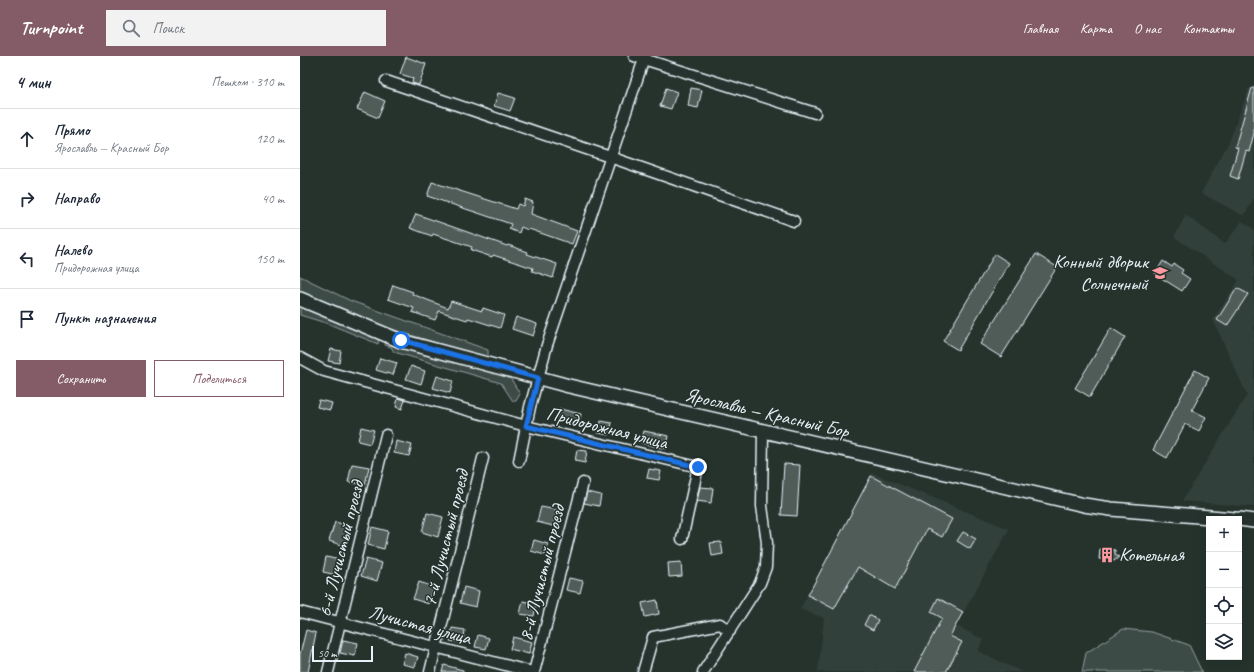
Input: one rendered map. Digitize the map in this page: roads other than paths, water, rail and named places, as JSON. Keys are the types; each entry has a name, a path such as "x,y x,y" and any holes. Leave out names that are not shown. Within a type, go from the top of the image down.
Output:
{"street":[{"path":"519,460 526,426 547,345 610,157 641,57 815,113"},
{"path":"386,81 794,221"},
{"name":"Ярославль — Красный Бор","path":"300,299 401,340 538,378 1084,505 1111,510 1206,517"},
{"name":"Придорожная улица","path":"300,358 324,371 526,426 698,467 682,539"},
{"path":"703,672 760,583 766,567 767,543 762,506 763,431"},
{"name":"6-й Лучистый проезд","path":"328,672 386,435"},
{"name":"7-й Лучистый проезд","path":"430,672 484,458"},
{"name":"8-й Лучистый проезд","path":"533,672 583,483"},
{"path":"1242,519 1254,520"},
{"name":"Лучистая улица","path":"300,612 533,672"},
{"path":"643,672 653,637 720,624 730,630"}],"place":[{"name":"Конный дворик Солнечный","path":"1160,273"},
{"name":"Котельная","path":"1107,555"}]}
